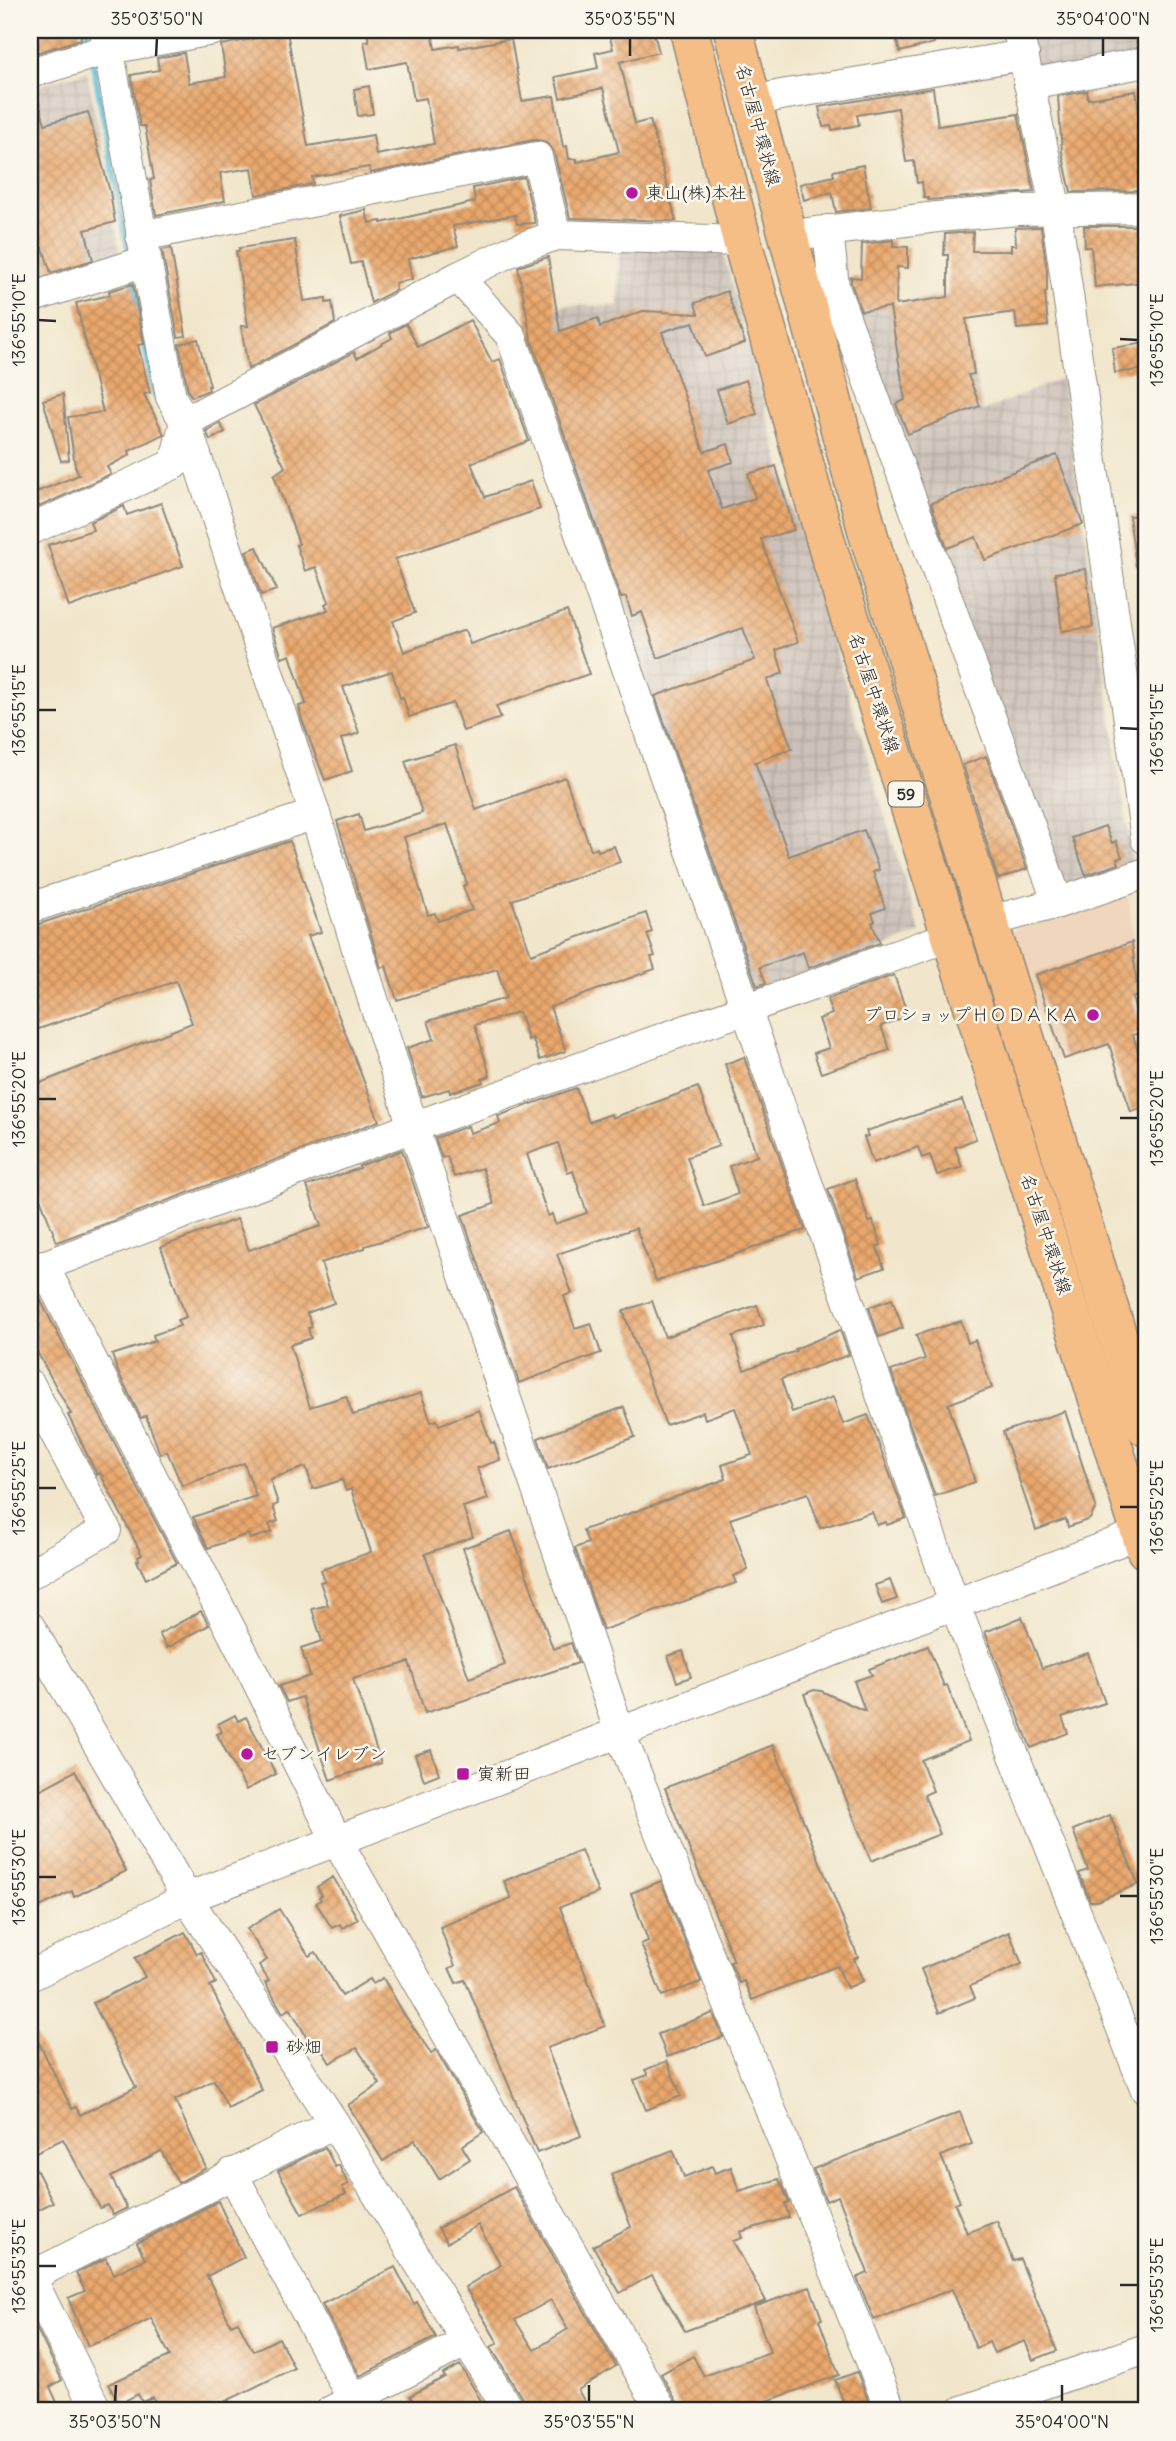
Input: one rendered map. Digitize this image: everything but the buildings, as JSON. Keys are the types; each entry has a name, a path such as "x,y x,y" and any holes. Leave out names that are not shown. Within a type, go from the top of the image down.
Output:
{"main road":[{"name":"名古屋中環状線","path":"689,30 742,241 828,549 1144,1538"},
{"name":"名古屋中環状線","path":"733,30 869,537 1146,1427"}],"street":[{"path":"30,73 107,39 213,30"},
{"path":"107,39 171,397 185,422 315,814 413,1127 620,1733 891,2411"},
{"path":"752,102 1021,42 1146,839"},
{"path":"1029,84 1146,62"},
{"path":"30,298 144,249 537,157 556,235"},
{"path":"788,237 937,217 1146,208"},
{"path":"828,230 834,287 1058,903"},
{"path":"30,530 174,464 185,422 509,252 556,235 742,241"},
{"path":"458,277 511,336 954,1603 1146,2090"},
{"path":"30,908 315,814"},
{"path":"990,921 1058,903 1139,876"},
{"path":"662,2411 337,1841 242,1651 36,1268 413,1127 951,936"},
{"path":"30,1385 106,1530 30,1574"},
{"path":"30,1976 187,1898 954,1603 1144,1538"},
{"path":"30,1627 187,1898 334,2123 509,2411"},
{"path":"97,2411 30,2277 334,2123"},
{"path":"232,2174 347,2407 467,2342"},
{"path":"962,2411 1146,2349"}],"shaded area":[{"path":"1022,30 1146,30 1146,54 1032,76"},
{"path":"87,71 121,259 30,287 30,88"},
{"path":"619,244 721,245 787,489 920,933 752,1001 511,332 564,305 618,306"},
{"path":"958,293 983,411 1062,378 1133,867 1060,895 850,313"},
{"path":"1127,888 1145,1033 1053,1061 1011,930"}],"waterway":[{"path":"87,30 90,45"},
{"path":"93,63 130,259"},
{"path":"132,273 155,395 159,402"},
{"path":"1143,884 1146,906"}],"place":[{"name":"東山(株)本社","path":"632,193"},
{"name":"プロショップＨＯＤＡＫＡ","path":"1093,1015"},
{"name":"セブンイレブン","path":"247,1754"},
{"name":"寅新田","path":"463,1774"},
{"name":"砂畑","path":"272,2047"}]}
